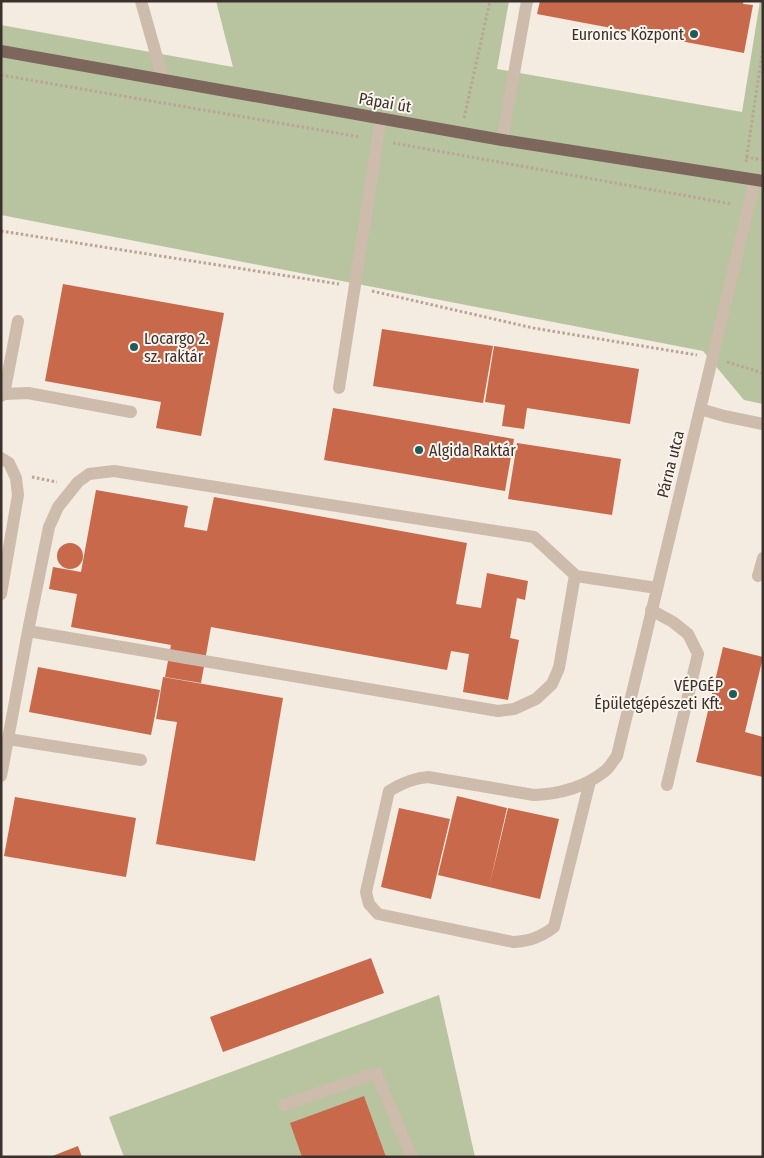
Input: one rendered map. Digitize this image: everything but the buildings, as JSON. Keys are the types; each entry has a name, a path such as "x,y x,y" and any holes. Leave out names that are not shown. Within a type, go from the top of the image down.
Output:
{"main road":[{"name":"Pápai út","path":"1,51 502,140 754,179"}],"street":[{"path":"141,1 164,79"},
{"path":"502,140 527,1"},
{"path":"338,388 381,118"},
{"name":"Párna utca","path":"590,781 606,771 617,756 754,179"},
{"path":"18,321 2,395 28,393 131,412"},
{"path":"700,409 763,424"},
{"path":"1,458 9,463 16,478 18,495 5,552 1,594"},
{"path":"1,776 49,526 58,507 78,482 89,474 101,471 114,471 534,537 575,575 657,588"},
{"path":"758,576 763,558"},
{"path":"28,631 498,711 514,709 536,699 552,684 559,668 575,575"},
{"path":"651,610 673,622 688,634 698,654 667,785"},
{"path":"8,739 141,760"},
{"path":"428,777 534,795 552,794 572,789 590,781 554,927 542,936 528,941 513,942 393,918 378,914 369,904 366,892 389,791 401,783 415,778 428,777"},
{"path":"284,1105 376,1073 412,1157"}],"path":[{"path":"460,132 490,1"},
{"path":"754,179 746,157 763,48"},
{"path":"746,157 763,160"},
{"path":"713,358 763,373"}],"green space":[{"path":"216,1 509,1 497,69 742,112 760,1 763,1 763,404 744,400 703,351 1,215 1,25 233,67"},
{"path":"439,995 475,1157 124,1157 109,1117"}],"place":[{"name":"Euronics Központ","path":"694,34"},
{"name":"Locargo 2. sz. raktár","path":"134,347"},
{"name":"Algida Raktár","path":"419,450"},
{"name":"VÉPGÉP Épületgépészeti Kft.","path":"733,694"}]}
